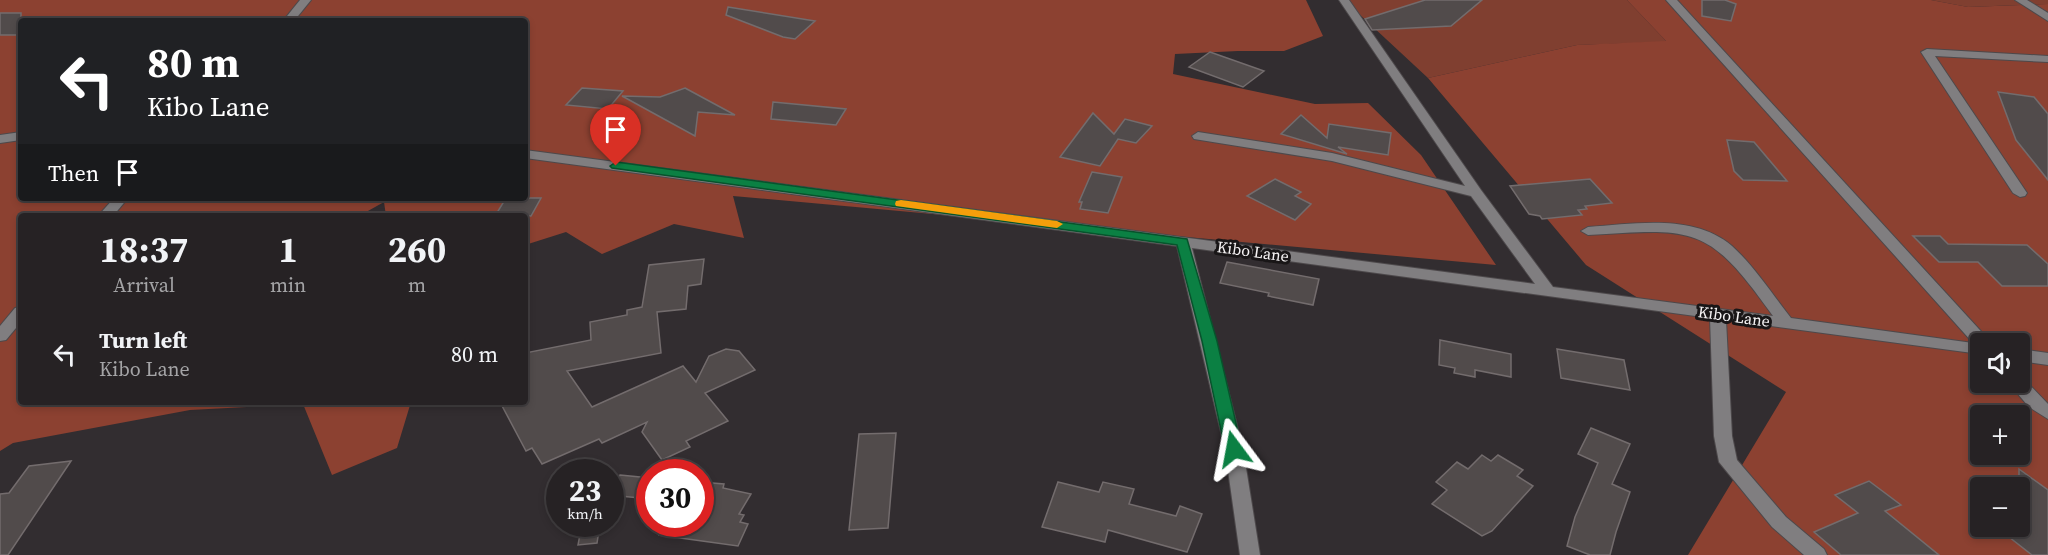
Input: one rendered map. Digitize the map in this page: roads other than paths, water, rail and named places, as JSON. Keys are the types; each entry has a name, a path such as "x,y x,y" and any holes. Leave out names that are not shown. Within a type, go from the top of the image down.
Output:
{"street":[{"path":"291,18 306,0"},
{"path":"1344,0 1476,193 1548,291"},
{"path":"1671,0 1973,333"},
{"path":"2020,0 2048,18"},
{"path":"2020,193 1927,51 2048,58"},
{"path":"0,139 18,136"},
{"path":"1198,136 1332,157 1476,193"},
{"name":"Kibo Lane","path":"528,154 1970,348"},
{"path":"108,213 118,201"},
{"path":"1588,231 1663,228 1705,234 1737,259 1786,323"},
{"path":"1183,242 1234,449 1250,555"},
{"path":"1718,314 1723,436 1728,462 1779,522 1817,555"},
{"path":"0,336 18,315"},
{"path":"2030,357 2048,359"},
{"path":"2026,393 2048,413"}]}
